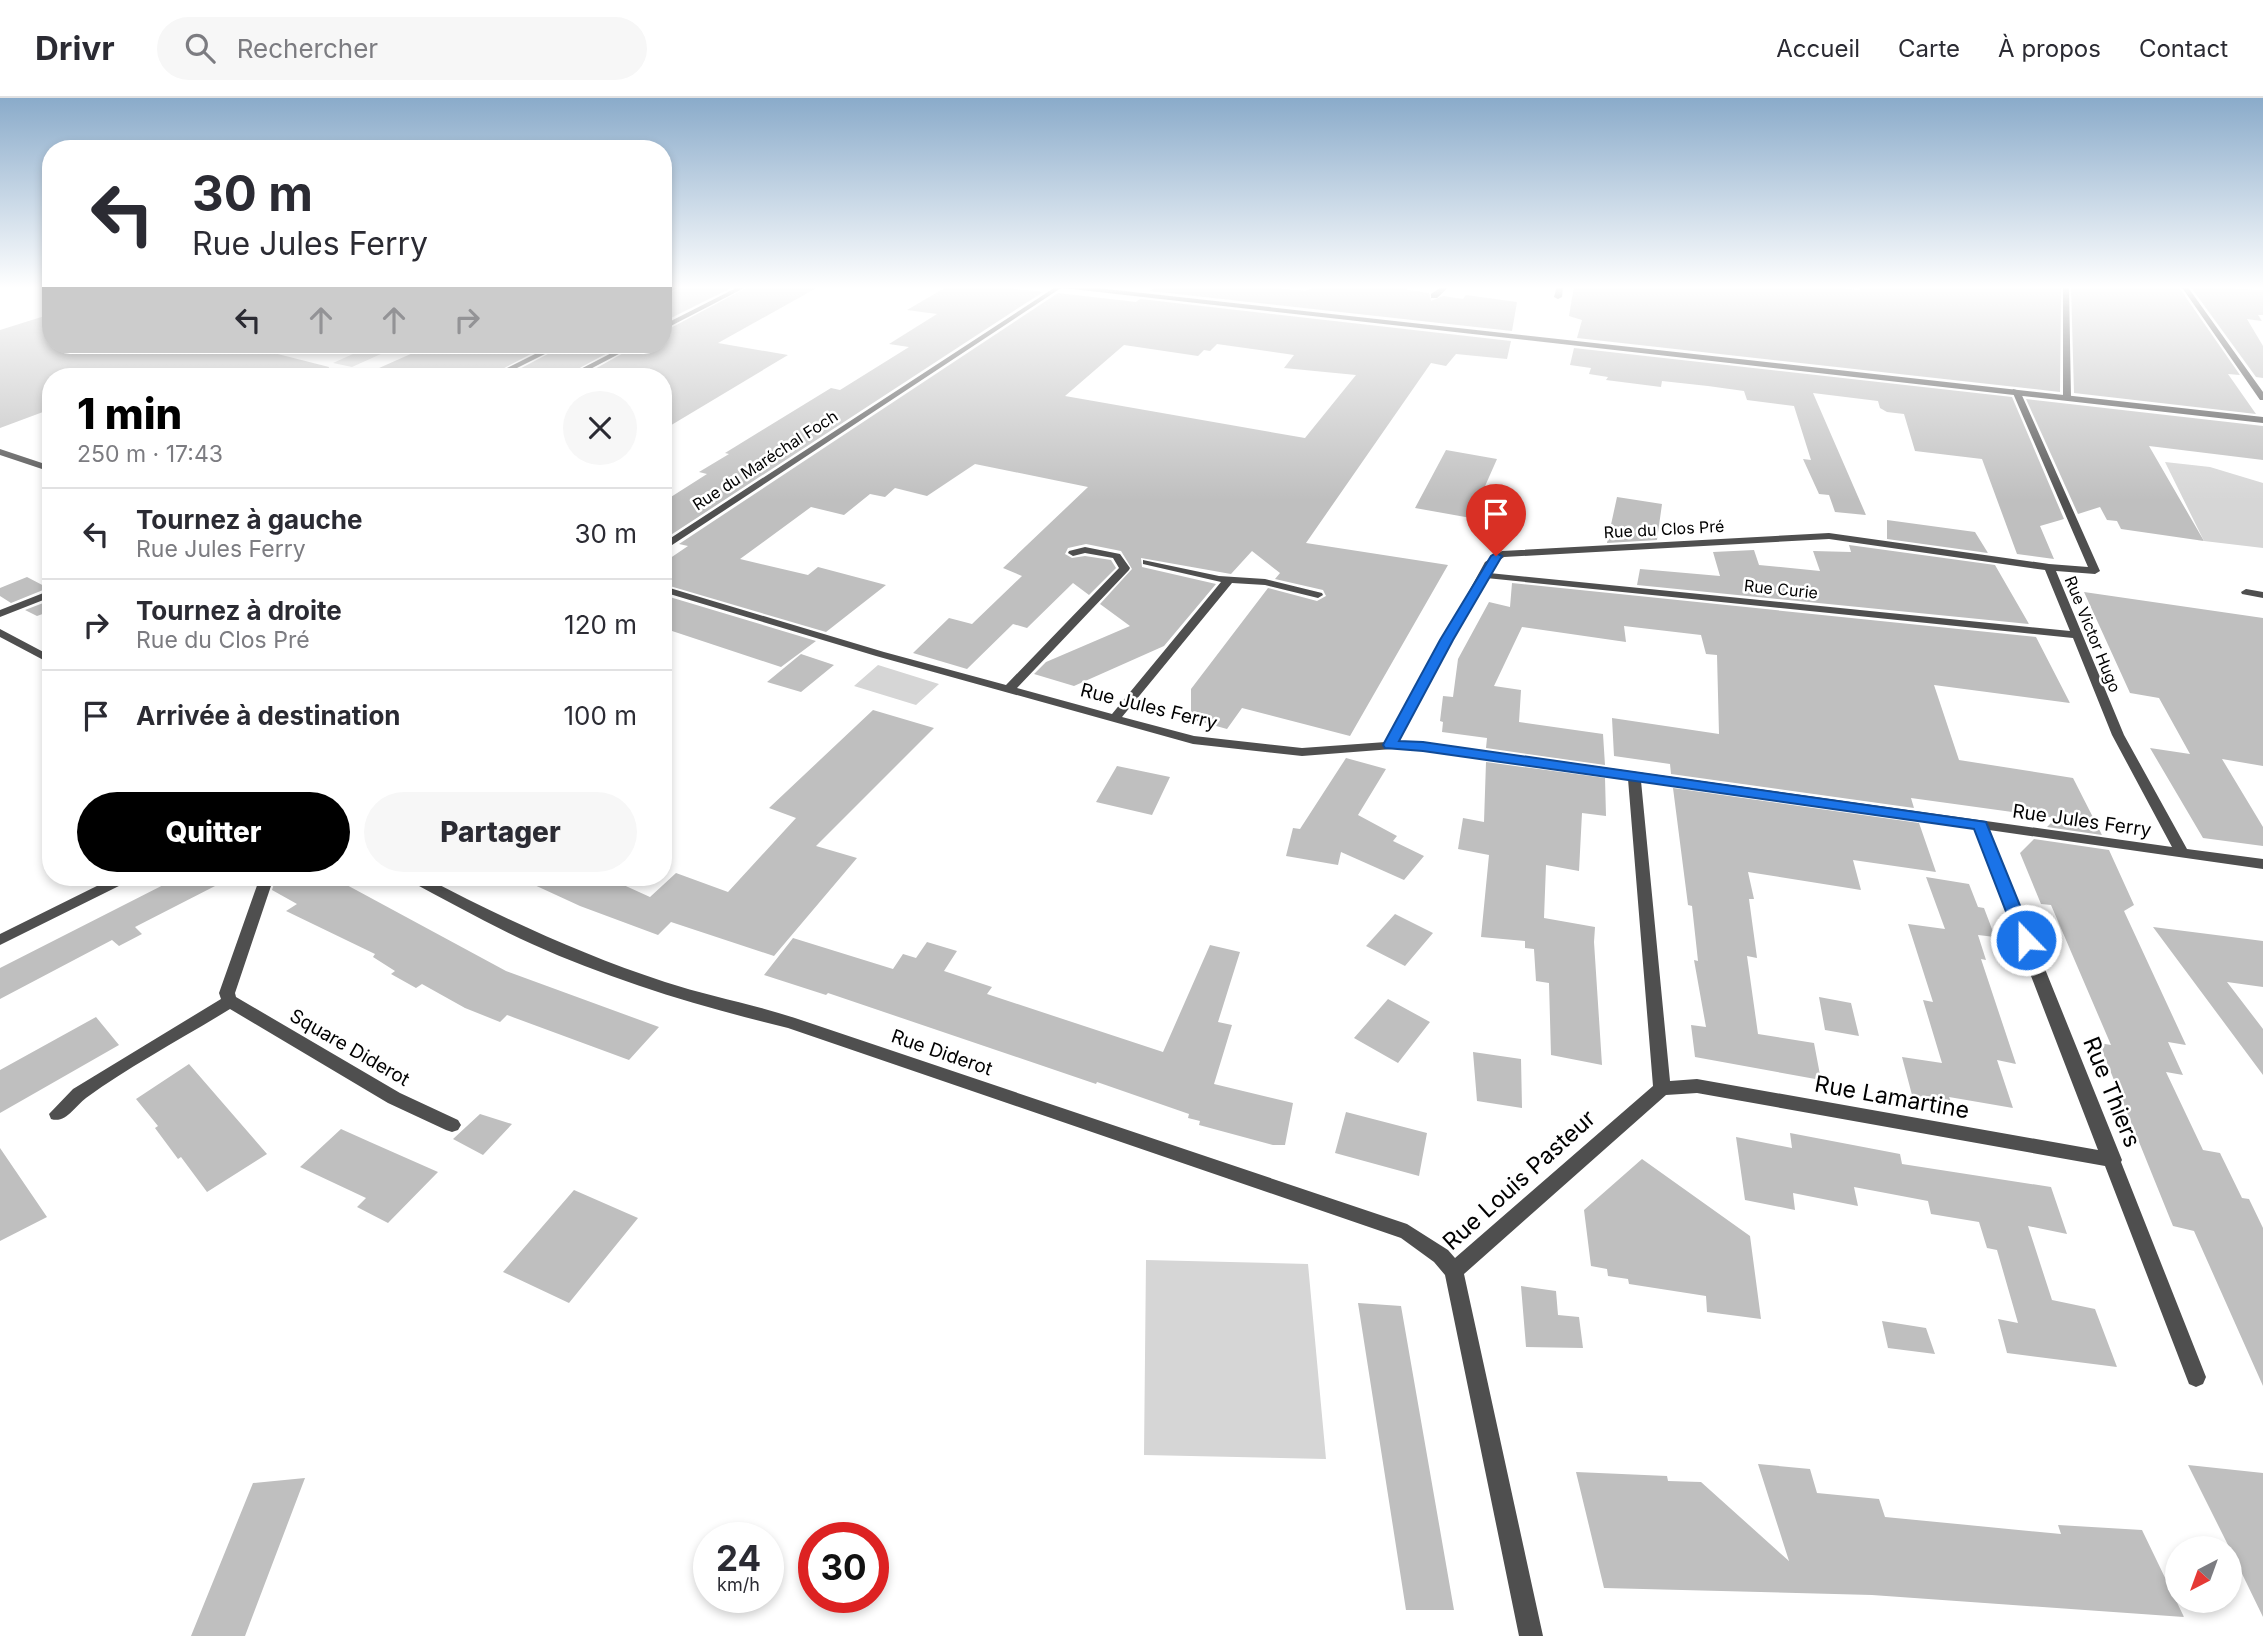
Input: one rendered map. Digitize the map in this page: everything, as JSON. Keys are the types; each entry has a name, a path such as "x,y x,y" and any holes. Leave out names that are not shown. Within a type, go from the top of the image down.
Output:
{"street":[{"path":"512,368 533,358"},
{"path":"587,368 607,358"},
{"name":"Rue du Maréchal Foch","path":"672,542 953,358"},
{"path":"1714,358 2263,420"},
{"path":"2067,358 2067,398"},
{"path":"2235,358 2263,398"},
{"name":"Rue Victor Hugo","path":"2016,391 2095,571 2049,567 2118,735 2183,854"},
{"path":"0,452 42,465"},
{"name":"Rue du Clos Pré","path":"1390,745 1490,562 1502,554 1829,536 2049,567"},
{"path":"1009,689 1125,568 1116,556 1085,550 1073,553"},
{"path":"1147,562 1229,580 1265,582 1318,595"},
{"name":"Rue Curie","path":"1483,575 2076,635"},
{"path":"1115,718 1229,580"},
{"name":"Rue Jules Ferry","path":"672,592 1193,740 1281,752 1320,753 1390,745 1423,746 2263,864"},
{"path":"2246,592 2263,594"},
{"path":"0,614 42,597"},
{"path":"0,632 42,656"},
{"path":"1634,776 1662,1088"},
{"name":"Rue Thiers","path":"1980,825 2196,1377"},
{"path":"0,940 108,886"},
{"path":"57,1114 79,1094 230,1001 227,993 264,886"},
{"name":"Rue Diderot","path":"430,886 510,927 565,951 743,1012 802,1026 1407,1232 1441,1256 1454,1271"},
{"name":"Square Diderot","path":"230,1001 394,1098 452,1125"},
{"name":"Rue Lamartine","path":"1662,1088 1697,1086 2113,1160"},
{"name":"Rue Louis Pasteur","path":"1531,1636 1454,1271 1662,1088"}],"shaded area":[{"path":"345,358 373,358 352,367 333,363"},
{"path":"2165,462 2210,467 2263,483 2263,548 2204,541"},
{"path":"878,665 939,684 916,705 854,686"},
{"path":"1146,1260 1308,1264 1326,1459 1144,1455"}],"building":[{"path":"0,358 293,358 329,367 42,368 42,412 0,428"},
{"path":"402,358 524,358 504,368 379,368"},
{"path":"541,358 599,358 580,368 521,368"},
{"path":"615,358 783,358 672,425 672,368 596,368"},
{"path":"892,358 942,358 672,534 672,496 707,474 699,472 831,388 840,390"},
{"path":"960,358 1109,358 1065,396 1305,438 1356,375 1284,368 1292,358 1453,358 1446,366 1431,363 1306,543 1448,565 1350,736 1242,708 1227,729 1191,719 1191,689 1268,588 1317,601 1326,596 1323,590 1275,579 1280,573 1252,551 1231,574 1141,558 1142,567 1216,584 1164,646 1074,686 1034,674 1046,662 1130,626 1100,604 1132,569 1121,551 1086,544 1068,548 1065,554 1072,558 1085,556 1111,560 1116,568 1089,595 1073,583 1027,628 1013,624 967,669 913,653 949,618 972,624 1022,576 1003,568 1088,487 975,464 927,496 895,488 885,497 870,494 844,515 811,507 740,559 808,575 818,567 886,585 826,632 672,587 672,557 688,546 679,544"},
{"path":"1572,358 1661,358 2012,397 2064,519 2040,526 2054,559 2017,554 1982,459 1915,451 1904,414 1887,412 1880,408 1878,401 1813,393 1866,515 1835,512 1829,495 1819,494 1803,459 1811,460 1794,406 1747,400 1744,391 1708,386 1662,381 1661,387 1606,380 1608,377 1589,374 1591,368 1570,365"},
{"path":"1754,358 2060,358 2060,392"},
{"path":"2073,358 2228,358 2240,375 2228,374 2256,414 2074,393"},
{"path":"2242,358 2263,358 2263,378 2256,377"},
{"path":"2026,399 2263,426 2263,460 2149,446 2204,541 2121,529 2117,521 2107,520 2100,507 2078,514"},
{"path":"1446,450 1497,459 1471,518 1415,508"},
{"path":"1617,497 1662,504 1657,540 1607,543"},
{"path":"1887,520 1975,532 1988,553 1887,539"},
{"path":"1849,545 1995,565 2029,624 1637,585 1640,569 1720,576 1713,552 1754,550 1759,565 1820,571 1813,551 1851,552"},
{"path":"27,577 42,585 42,590 11,603 0,596 0,588"},
{"path":"1512,583 2036,637 2070,703 1934,685 1959,760 2073,778 2102,835 2047,827 2056,818 1911,798 1914,808 1671,774 1670,764 1614,756 1612,718 1719,734 1717,655 1706,654 1701,635 1624,626 1626,642 1522,627 1494,686 1521,690 1519,722 1603,734 1605,765 1486,748 1487,738 1442,732 1443,722 1440,721 1443,696 1453,697 1458,659 1489,602 1510,607"},
{"path":"2084,592 2263,618 2263,766 2222,759 2263,827 2263,846 2203,838 2150,748 2190,754 2159,698 2130,693"},
{"path":"672,598 816,641 781,667 672,631"},
{"path":"42,603 42,614 37,616 25,610"},
{"path":"801,654 834,665 801,692 767,682"},
{"path":"873,710 934,728 816,846 857,858 774,956 671,922 658,935 580,906 537,886 626,886 650,897 662,886 672,886 672,877 676,873 728,892 796,818 769,808"},
{"path":"1346,758 1386,769 1358,815 1397,836 1393,841 1424,856 1404,880 1341,852 1338,865 1286,856 1293,828 1300,829"},
{"path":"1486,762 1605,778 1606,816 1582,813 1579,871 1546,865 1544,918 1595,927 1602,1065 1551,1055 1549,983 1536,981 1534,949 1525,948 1525,941 1481,937 1489,855 1458,849 1463,818 1484,822"},
{"path":"1117,766 1170,777 1152,815 1096,802"},
{"path":"1673,788 1919,823 1936,872 1853,860 1861,890 1748,872 1754,899 1749,899 1757,958 1747,956 1758,1034 1814,1043 1821,1080 1695,1057 1691,1025 1706,1027 1694,960 1698,961 1692,906 1688,905"},
{"path":"2034,839 2109,850 2134,905 2124,911 2186,1045 2168,1042 2183,1075 2166,1072 2203,1150 2220,1153 2242,1198 2249,1199 2263,1228 2263,1386 2194,1231 2173,1226 2099,1043 2111,1045 2051,905 2041,904 2020,853"},
{"path":"1926,877 1969,884 1978,907 1984,908 1995,937 1978,935 1986,960 1981,959 2016,1064 1997,1060 2013,1108 1949,1097 1951,1102 1912,1095 1902,1057 1942,1063 1923,1000 1933,1002 1908,924 1945,929"},
{"path":"161,886 215,886 135,927 142,934 119,946 112,940 0,999 0,968"},
{"path":"273,886 349,886 506,971 659,1027 629,1060 507,1015 500,1022 465,1008 422,984 416,988 391,974 395,971 373,957 375,954 286,911 297,904 272,890"},
{"path":"1395,914 1433,933 1405,966 1366,946"},
{"path":"2153,927 2263,941 2263,987 2227,982 2263,1029 2263,1075"},
{"path":"793,938 893,969 903,954 916,958 927,942 957,951 944,971 992,987 987,994 1163,1052 1210,945 1240,952 1218,1022 1232,1025 1214,1084 1293,1103 1285,1145 1273,1145 1199,1125 1200,1121 1188,1118 1189,1114 1097,1082 1096,1084 828,993 826,995 764,975"},
{"path":"1819,997 1851,1003 1859,1036 1825,1030"},
{"path":"1388,999 1430,1022 1398,1063 1354,1038"},
{"path":"96,1017 119,1045 0,1113 0,1070"},
{"path":"1473,1052 1521,1059 1522,1108 1477,1101"},
{"path":"189,1064 267,1154 207,1192 181,1157 178,1159 155,1128 158,1126 136,1099"},
{"path":"1346,1112 1427,1133 1419,1176 1335,1153"},
{"path":"480,1114 512,1124 483,1155 453,1139"},
{"path":"341,1129 438,1172 388,1223 357,1207 366,1198 300,1167"},
{"path":"1790,1133 1900,1154 1902,1164 2051,1187 2067,1234 2028,1226 2052,1300 2095,1309 2117,1367 2007,1353 1998,1319 2018,1323 1997,1250 1987,1248 1979,1222 1931,1214 1928,1201 1854,1187 1858,1206 1793,1193 1795,1210 1745,1200 1736,1137 1792,1148"},
{"path":"0,1148 47,1217 0,1241"},
{"path":"1642,1159 1750,1236 1761,1319 1707,1312 1706,1296 1629,1284 1628,1279 1608,1276 1607,1269 1591,1266 1584,1210"},
{"path":"574,1190 638,1218 569,1303 503,1272"},
{"path":"1521,1286 1556,1291 1558,1315 1579,1317 1583,1348 1526,1347"},
{"path":"1358,1303 1401,1306 1454,1610 1406,1610"},
{"path":"1882,1321 1926,1328 1935,1354 1888,1348"},
{"path":"1758,1464 1810,1469 1817,1493 1879,1499 1885,1517 2061,1534 2058,1525 2142,1530 2165,1578 2165,1614 2183,1614 2184,1617 1872,1595 1604,1588 1576,1472 1667,1476 1668,1481 1701,1482 1789,1561"},
{"path":"2188,1465 2263,1473 2263,1617 2242,1574 2242,1536 2224,1536"},
{"path":"305,1478 245,1636 191,1636 253,1483"}],"route":[{"path":"1496,556 1446,640 1390,745 1423,746 1980,825 2026,940"}]}
